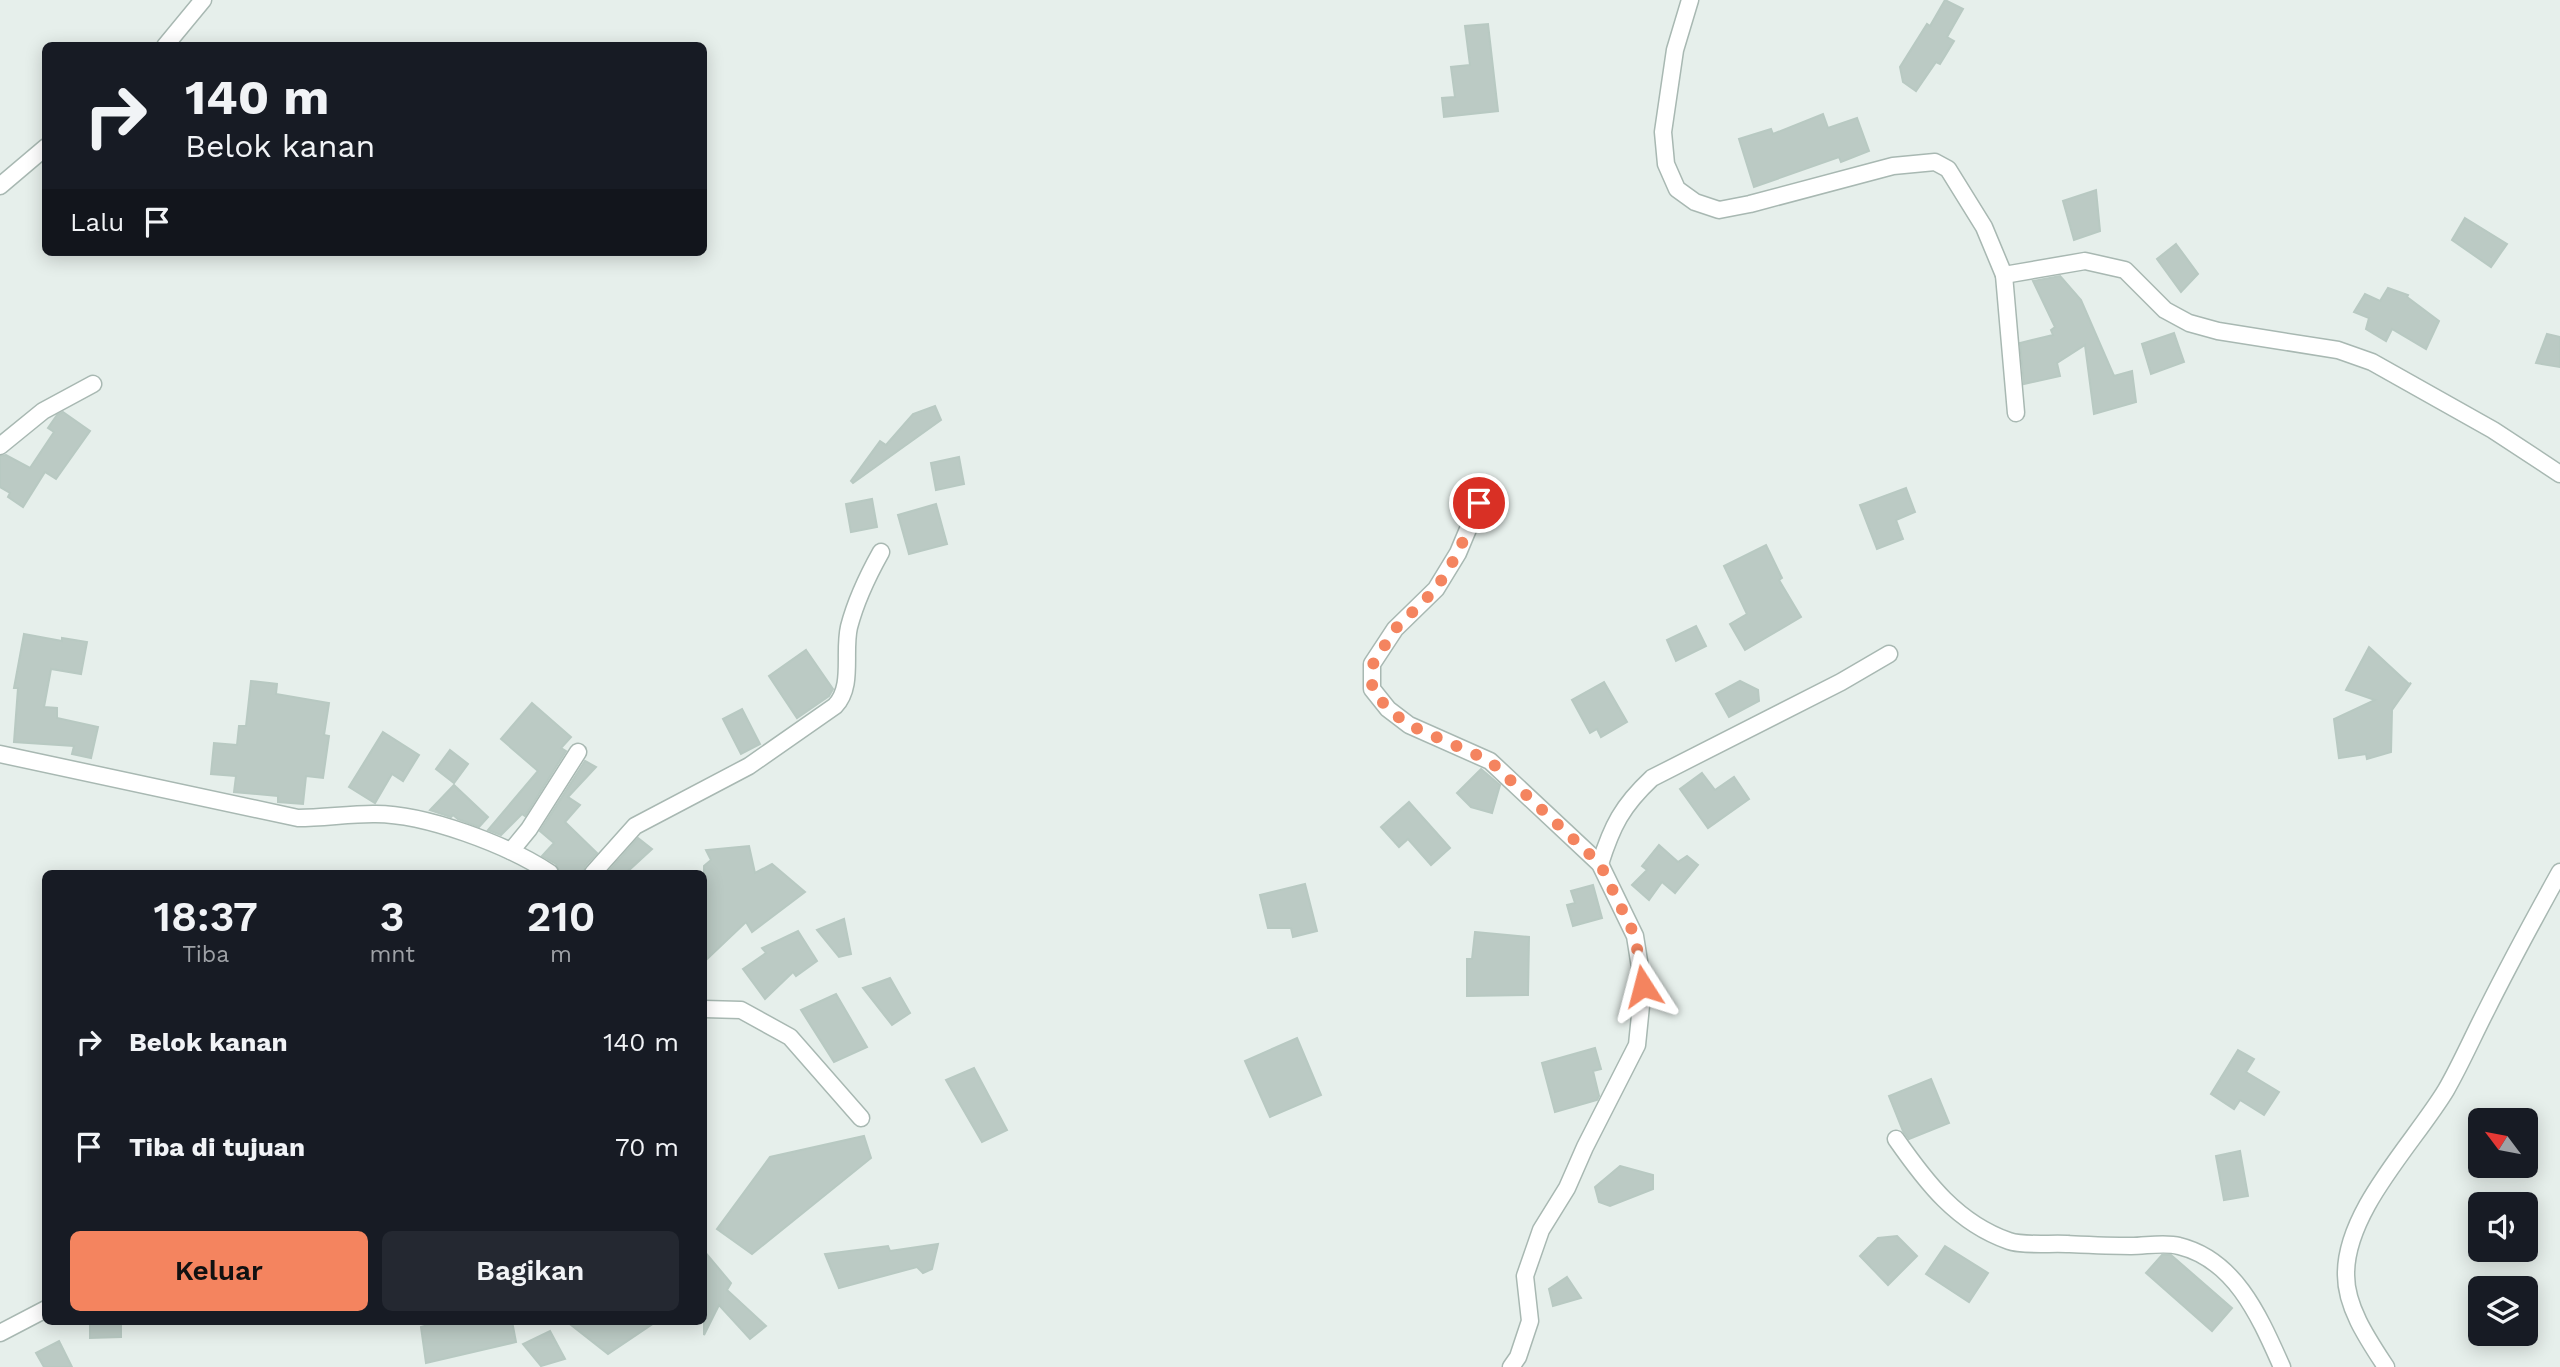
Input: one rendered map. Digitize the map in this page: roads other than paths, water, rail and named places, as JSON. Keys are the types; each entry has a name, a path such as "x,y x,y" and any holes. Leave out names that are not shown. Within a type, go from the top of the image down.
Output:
{"street":[{"path":"168,42 203,0"},
{"path":"1690,0 1675,50 1663,132 1666,164 1677,189 1695,202 1719,210 1893,166 1935,162 1948,169 1984,227 2004,275 2016,413"},
{"path":"0,186 42,150"},
{"path":"2004,275 2085,261 2125,270 2165,310 2189,323 2218,331 2338,350 2372,362 2493,430 2560,474"},
{"path":"0,446 43,411 93,384"},
{"path":"1479,503 1458,553 1436,589 1395,629 1373,664 1372,689 1388,709 1409,725 1490,761 1600,864 1635,936 1643,986 1637,1045 1567,1188 1541,1230 1525,1276 1530,1321 1518,1357 1511,1367"},
{"path":"596,870 635,826 749,766 844,697 849,630 862,585 881,552"},
{"path":"1600,864 1610,834 1631,797 1651,778 1841,682 1889,654"},
{"path":"511,851 529,829 579,752"},
{"path":"0,754 298,818 339,818 375,814 414,819 511,851 545,870"},
{"path":"2386,1367 2366,1336 2349,1297 2346,1275 2349,1247 2368,1203 2446,1090 2521,942 2560,872"},
{"path":"707,1009 741,1010 790,1037 861,1118"},
{"path":"1896,1139 1916,1168 1954,1211 1976,1226 2011,1242 2112,1246 2177,1245 2206,1256 2240,1286 2263,1324 2283,1367"},
{"path":"0,1334 42,1311"}]}
